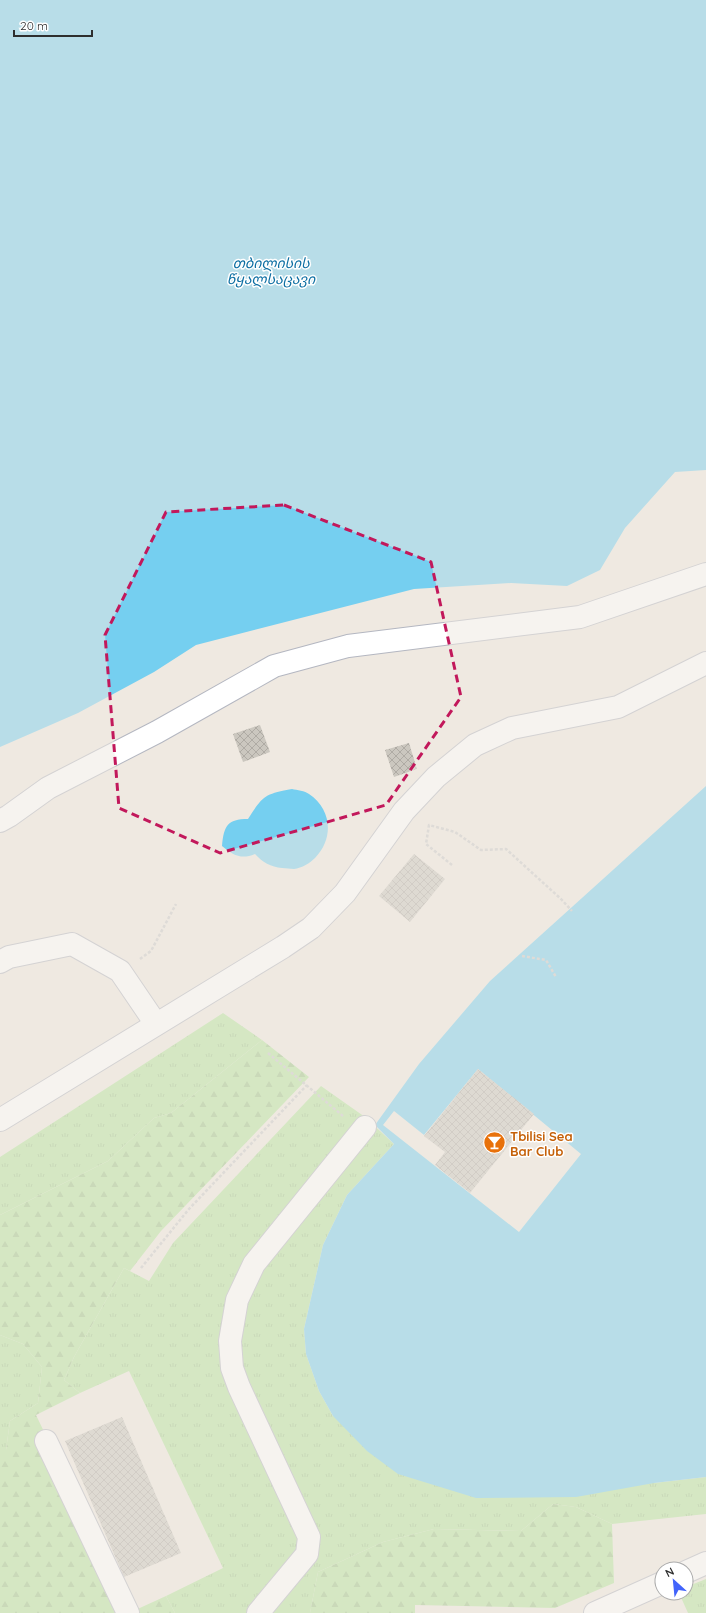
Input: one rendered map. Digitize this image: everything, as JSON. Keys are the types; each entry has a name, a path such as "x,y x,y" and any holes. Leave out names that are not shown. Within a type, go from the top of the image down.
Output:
{"lane":[{"path":"0,821 48,788 157,732 274,666 348,646 580,617 706,574"},
{"path":"0,1120 283,947 311,928 345,893 404,811 436,777 475,745 512,728 618,707 706,663"},
{"path":"0,962 9,957 72,944 120,971 156,1024"},
{"path":"258,1613 307,1554 309,1537 239,1387 232,1368 230,1341 237,1300 254,1264 363,1129"},
{"path":"46,1441 128,1613"},
{"path":"694,1568 706,1563"},
{"path":"595,1613 654,1587"}],"path":[{"path":"452,865 426,844 429,825 455,832 481,850 506,849 572,911"},
{"path":"151,952 176,904"},
{"path":"522,956 546,960 556,977"},
{"path":"268,1053 363,1129"},
{"path":"141,1268 188,1209 307,1085"}],"highlighted area":[{"path":"284,505 431,562 461,697 386,805 220,853 119,808 105,635 166,512"}],"green space":[{"path":"223,1013 262,1040 171,1113 154,1118 108,1161 0,1215 0,1157"},
{"path":"262,1040 309,1077 161,1231 130,1271 124,1268 74,1357 64,1380 80,1393 36,1415 131,1612 166,1596 175,1613 0,1613 0,1450 6,1450 10,1421 38,1403 42,1367 23,1344 0,1335 0,1215 108,1161 154,1118 171,1113"},
{"path":"321,1086 365,1117 394,1144 347,1195 323,1245 304,1329 306,1354 319,1391 333,1416 654,1483 706,1477 706,1514 612,1524 576,1507 553,1504 521,1531 434,1529 383,1542 318,1572 310,1613 175,1613 166,1596 223,1568 129,1371 80,1393 64,1380 74,1357 124,1268 149,1281 173,1243"},
{"path":"0,1335 23,1344 42,1367 38,1403 10,1421 6,1450 0,1450"},
{"path":"553,1504 576,1507 612,1524 614,1583 555,1608 415,1605 415,1613 310,1613 318,1572 383,1542 434,1529 521,1531"},
{"path":"706,1579 706,1613 688,1613 683,1601 694,1601 694,1584"}],"water":[{"name":"თბილისის წყალსაცავი","path":"0,0 706,0 706,470 675,472 625,528 600,570 567,586 511,583 414,589 196,645 154,672 78,713 0,747"},
{"path":"706,786 706,1477 654,1483 576,1497 476,1498 398,1474 367,1451 333,1416 319,1391 306,1354 304,1329 323,1245 347,1195 394,1144 375,1125 419,1064 490,981"},
{"path":"292,789 303,791 317,800 326,816 328,833 321,850 313,860 306,865 292,869 274,867 267,864 255,854 245,857 237,856 222,846 224,833 231,822 235,820 248,819 257,805 265,797"}],"pier":[{"path":"478,1069 581,1154 519,1232 383,1125 394,1111 424,1135"}],"building":[{"path":"260,725 270,752 243,762 233,734"},
{"path":"409,743 417,769 394,777 385,750"},
{"path":"414,854 445,879 410,922 379,896"},
{"path":"478,1069 534,1114 470,1193 435,1165 445,1152 424,1136"},
{"path":"122,1417 181,1553 124,1577 65,1441"}],"place":[{"name":"Tbilisi Sea Bar Club","path":"495,1143"}]}
